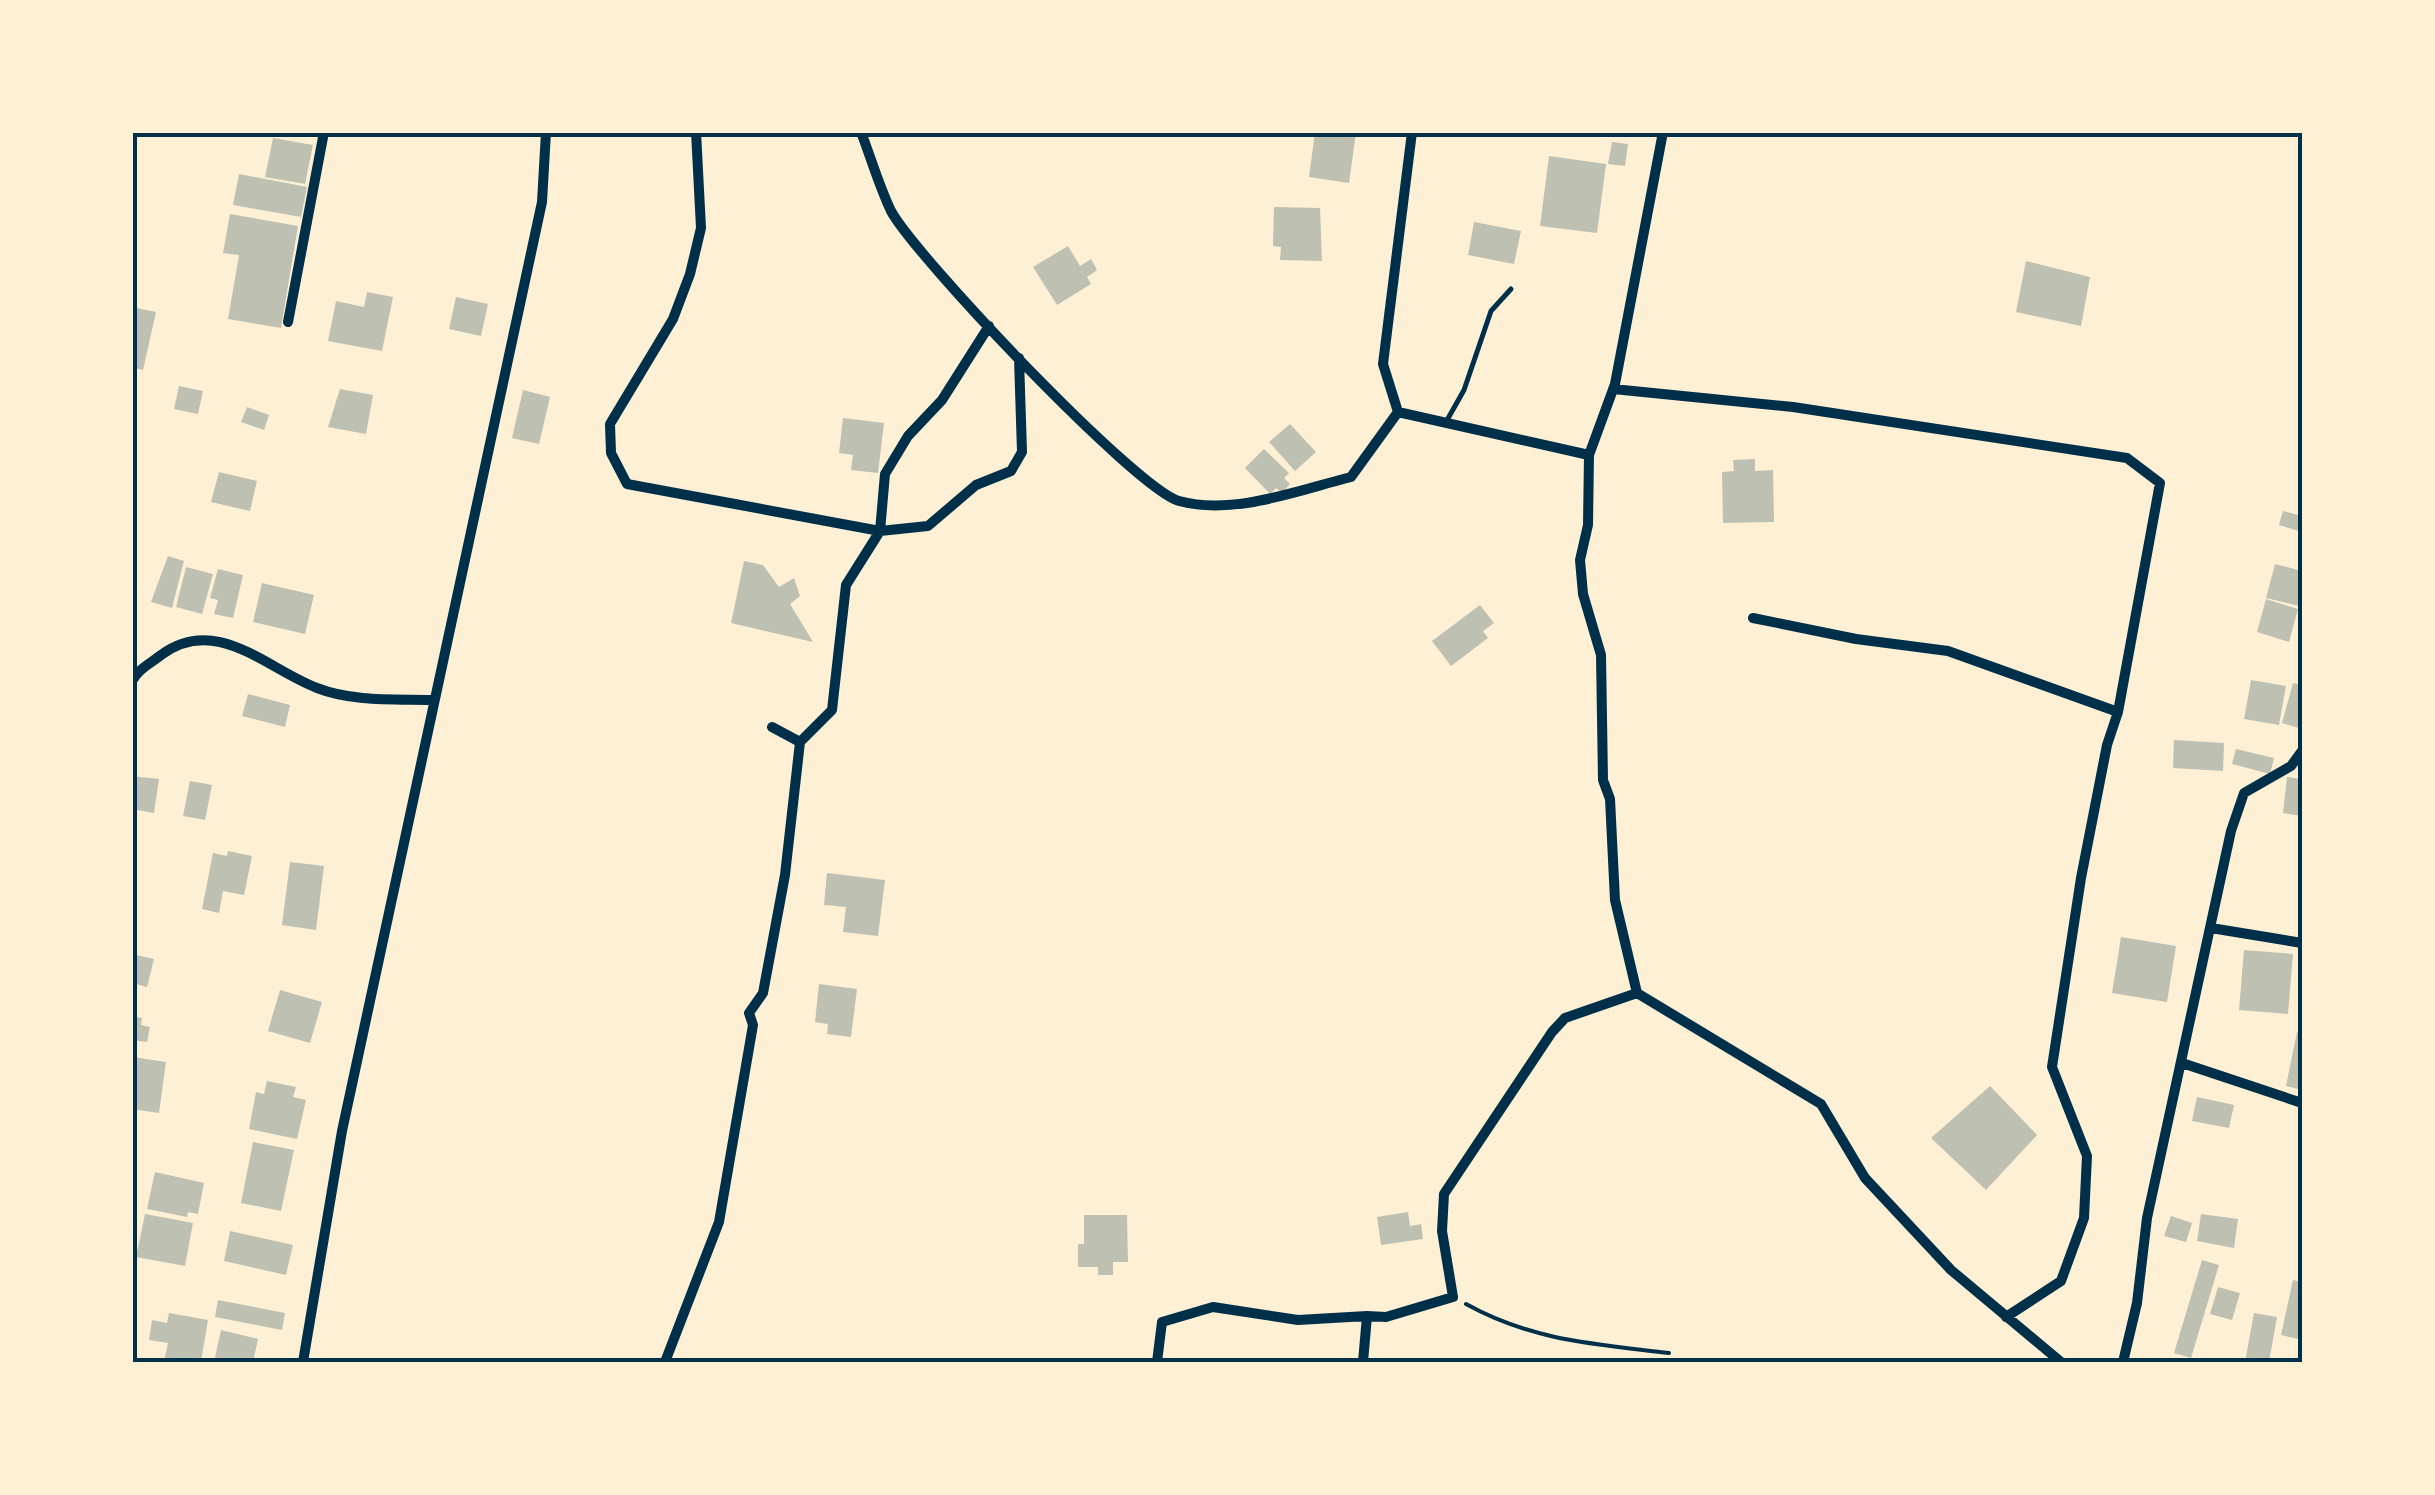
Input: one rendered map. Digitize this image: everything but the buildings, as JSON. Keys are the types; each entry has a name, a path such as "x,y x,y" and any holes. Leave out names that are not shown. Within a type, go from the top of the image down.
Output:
{"street":[{"path":"288,322 324,132"},
{"path":"303,1362 342,1131 542,202 546,132"},
{"path":"696,132 701,228 673,319 610,424 611,453 627,484 880,531 928,526 976,485 1012,471 1022,452 1024,422 1019,357"},
{"path":"862,132 892,212 932,268 1158,492 1193,503 1287,494 1351,477 1398,412"},
{"path":"1398,412 1383,364 1412,132"},
{"path":"1663,132 1614,389 1589,455 1588,524 1580,560 1583,594 1601,655 1603,780 1610,799 1611,878 1637,993 1822,1104 1865,1178 1950,1270 2060,1362"},
{"path":"665,1362 719,1222 752,1024 748,1013 762,992 785,875 800,742 832,710 846,585 880,531 885,474 908,436 951,387 989,326"},
{"path":"1614,389 1793,407 2128,458 2160,483 2118,712 2081,878 2052,1068 2087,1156 2084,1218 2060,1281 2006,1316"},
{"path":"1398,412 1589,455"},
{"path":"1753,618 1856,639 1948,650 2118,712"},
{"path":"132,680 167,650 197,640 247,649 318,688 359,698 432,700"},
{"path":"772,727 800,742"},
{"path":"2123,1362 2137,1303 2147,1218 2231,831 2244,793 2291,766 2302,751"},
{"path":"2211,928 2302,943"},
{"path":"1157,1362 1162,1322 1213,1307 1298,1320 1386,1317 1452,1297 1442,1231 1444,1194 1552,1032 1566,1018 1637,993"},
{"path":"2182,1063 2302,1103"},
{"path":"1363,1362 1367,1316"}],"lane":[{"path":"1445,425 1464,390 1492,312 1512,289"}],"path":[{"path":"1452,1297 1507,1327 1577,1342 1669,1354"}]}
